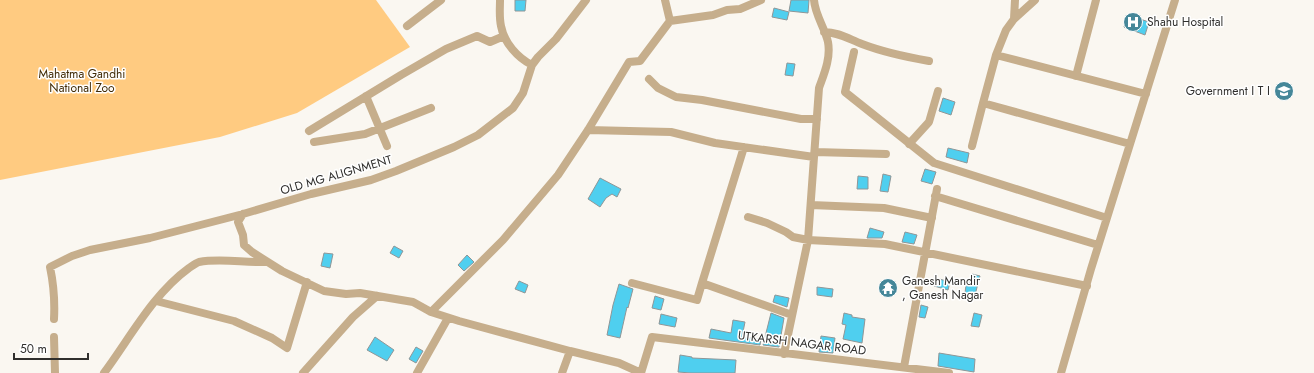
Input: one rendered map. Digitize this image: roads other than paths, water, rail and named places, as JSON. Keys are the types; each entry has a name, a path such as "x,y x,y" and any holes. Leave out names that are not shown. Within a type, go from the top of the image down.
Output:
{"street":[{"path":"407,26 441,0"},
{"path":"500,0 501,27 504,36 515,52 523,60 532,65"},
{"name":"OLD MG ALIGNMENT","path":"54,319 54,289 50,267 72,256 90,250 150,238 243,214 311,194 371,180 454,147 478,135 499,119 518,101 527,83 532,65 556,39 586,0"},
{"path":"665,0 670,21"},
{"path":"431,312 503,240 558,175 588,130 629,62 640,60 670,21 713,15 726,10 740,9 761,0"},
{"path":"784,354 808,240 819,88 827,65 828,43 814,0"},
{"path":"1014,19 1015,0"},
{"path":"972,146 996,55 1006,30 1014,19 1035,0"},
{"path":"1076,76 1096,0"},
{"path":"1061,373 1098,246 1175,0"},
{"path":"824,32 833,32 862,44 929,62"},
{"path":"309,131 446,49 478,36 490,42 504,36"},
{"path":"854,52 845,92 934,164 1107,218"},
{"path":"996,55 1146,94"},
{"path":"649,79 658,88 676,97 702,100 801,119 817,119"},
{"path":"909,144 929,122 938,91"},
{"path":"366,96 387,146"},
{"path":"984,103 1130,144"},
{"path":"314,142 365,134 431,108"},
{"path":"588,130 671,132 715,143 815,154 886,154"},
{"path":"632,283 697,300 744,147"},
{"path":"904,367 936,193 1098,246"},
{"path":"811,205 884,208 932,218"},
{"path":"243,214 238,222 243,235 244,245 267,262 324,291 346,294 360,293 413,302 431,312 448,318 619,363 641,373"},
{"path":"748,217 767,223 793,237 808,240 885,244 1087,286"},
{"path":"104,373 134,329 156,301 183,273 198,262 267,262"},
{"path":"156,301 234,321 272,338 287,348 306,282"},
{"path":"702,283 792,315"},
{"path":"303,373 353,317 377,296"},
{"path":"416,373 448,318"},
{"path":"54,337 55,373"},
{"name":"UTKARSH NAGAR ROAD","path":"641,373 652,337 949,373"},
{"path":"562,373 570,351"}],"place":[{"name":"Shahu Hospital","path":"1133,22"},
{"name":"Government I T I","path":"1284,91"},
{"name":"Ganesh Mandir , Ganesh Nagar","path":"888,288"}],"park label":[{"name":"Mahatma Gandhi National Zoo","path":"82,81"}]}
